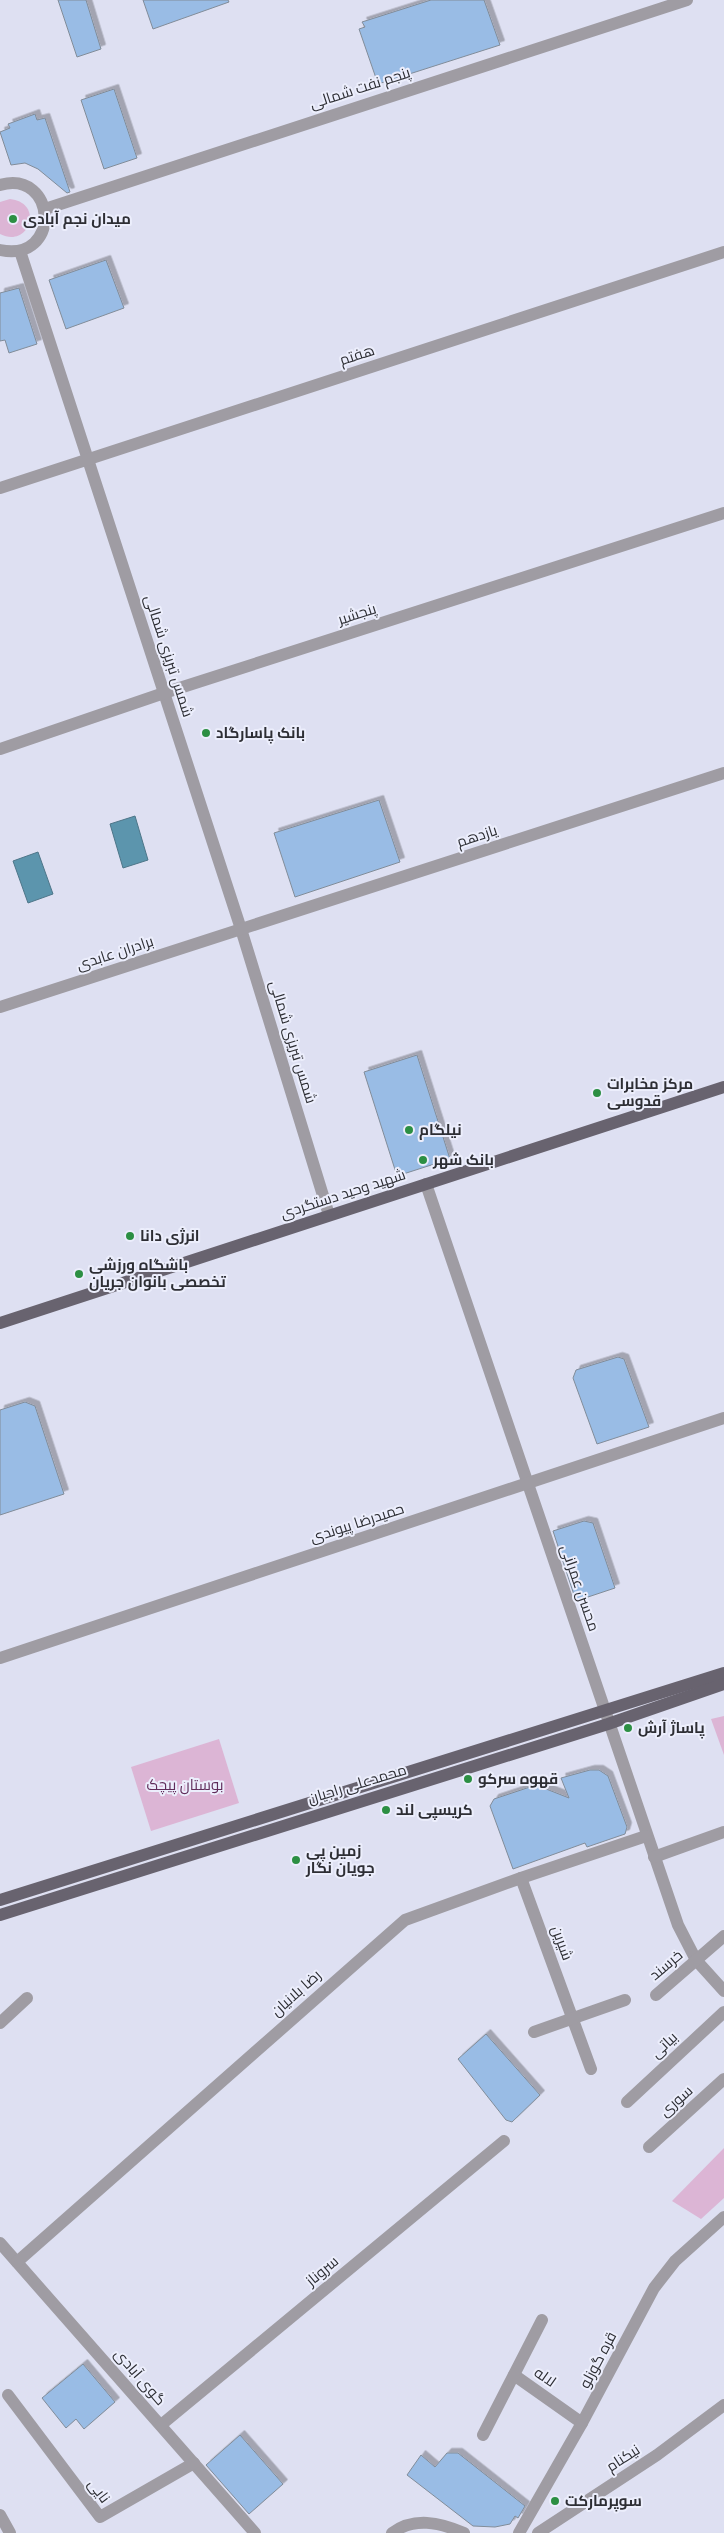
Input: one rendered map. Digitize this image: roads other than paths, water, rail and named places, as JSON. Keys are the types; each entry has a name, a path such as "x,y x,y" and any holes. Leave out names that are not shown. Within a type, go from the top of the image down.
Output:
{"main road":[{"name":"شهید وحید دستگردی","path":"0,1323 724,1087"},
{"name":"محمدعلی راجیان","path":"0,1900 724,1672"},
{"name":"محمدعلی راجیان","path":"0,1915 608,1724 724,1684"}],"street":[{"name":"پنجم نفت شمالی","path":"45,209 687,0"},
{"path":"0,250 20,250 30,246 40,235 46,220 45,209 41,199 33,191 24,186 1,183"},
{"name":"شمس تبریزی شمالی","path":"20,250 241,929 329,1215"},
{"name":"هفتم","path":"0,488 724,252"},
{"name":"پنجشیر","path":"0,749 164,693 724,512"},
{"name":"یازدهم","path":"241,929 724,773"},
{"name":"برادران عابدی","path":"0,1007 241,929"},
{"name":"محسن عمرانی","path":"426,1184 646,1836 678,1925 696,1960 724,1992"},
{"name":"حمیدرضا پیوندی","path":"0,1658 724,1418"},
{"path":"654,1857 724,1832"},
{"name":"رضا بلانیان","path":"17,2262 399,1925 424,1912 646,1836"},
{"name":"شیرین","path":"521,1878 591,2069"},
{"name":"خرسند","path":"656,1995 724,1936"},
{"path":"0,2023 27,1998"},
{"path":"534,2032 625,2000"},
{"name":"بیاتی","path":"626,2102 724,2012"},
{"name":"سوری","path":"649,2147 724,2079"},
{"name":"سروناز","path":"161,2426 504,2141"},
{"name":"قره گوزلو","path":"519,2533 664,2273 724,2217"},
{"name":"گوی آبادی","path":"0,2243 255,2533"},
{"name":"لاله","path":"483,2435 542,2320"},
{"name":"لاله","path":"514,2375 582,2423"},
{"name":"نایی","path":"8,2395 100,2517 194,2462"},
{"name":"نیکنام","path":"538,2533 657,2455 724,2405"},
{"path":"0,2515 10,2533"},
{"path":"393,2533 406,2524 427,2522 464,2533"}],"water":[{"path":"135,816 148,860 123,868 110,824"},
{"path":"38,852 53,894 28,903 13,861"}],"place":[{"name":"میدان نجم آبادی","path":"13,219"},
{"name":"بانک پاسارگاد","path":"206,733"},
{"name":"مرکز مخابرات قدوسی","path":"597,1093"},
{"name":"نیلگام","path":"409,1130"},
{"name":"بانک شهر","path":"423,1160"},
{"name":"انرژی دانا","path":"130,1236"},
{"name":"باشگاه ورزشی تخصصی بانوان جریان","path":"79,1274"},
{"name":"پاساژ آرش","path":"628,1728"},
{"name":"قهوه سرکو","path":"468,1779"},
{"name":"کریسپی لند","path":"386,1810"},
{"name":"زمین پی جویان نگار","path":"296,1860"},
{"name":"سوپرمارکت","path":"555,2501"}],"park label":[{"name":"بوستان پیچک","path":"185,1785"}]}
